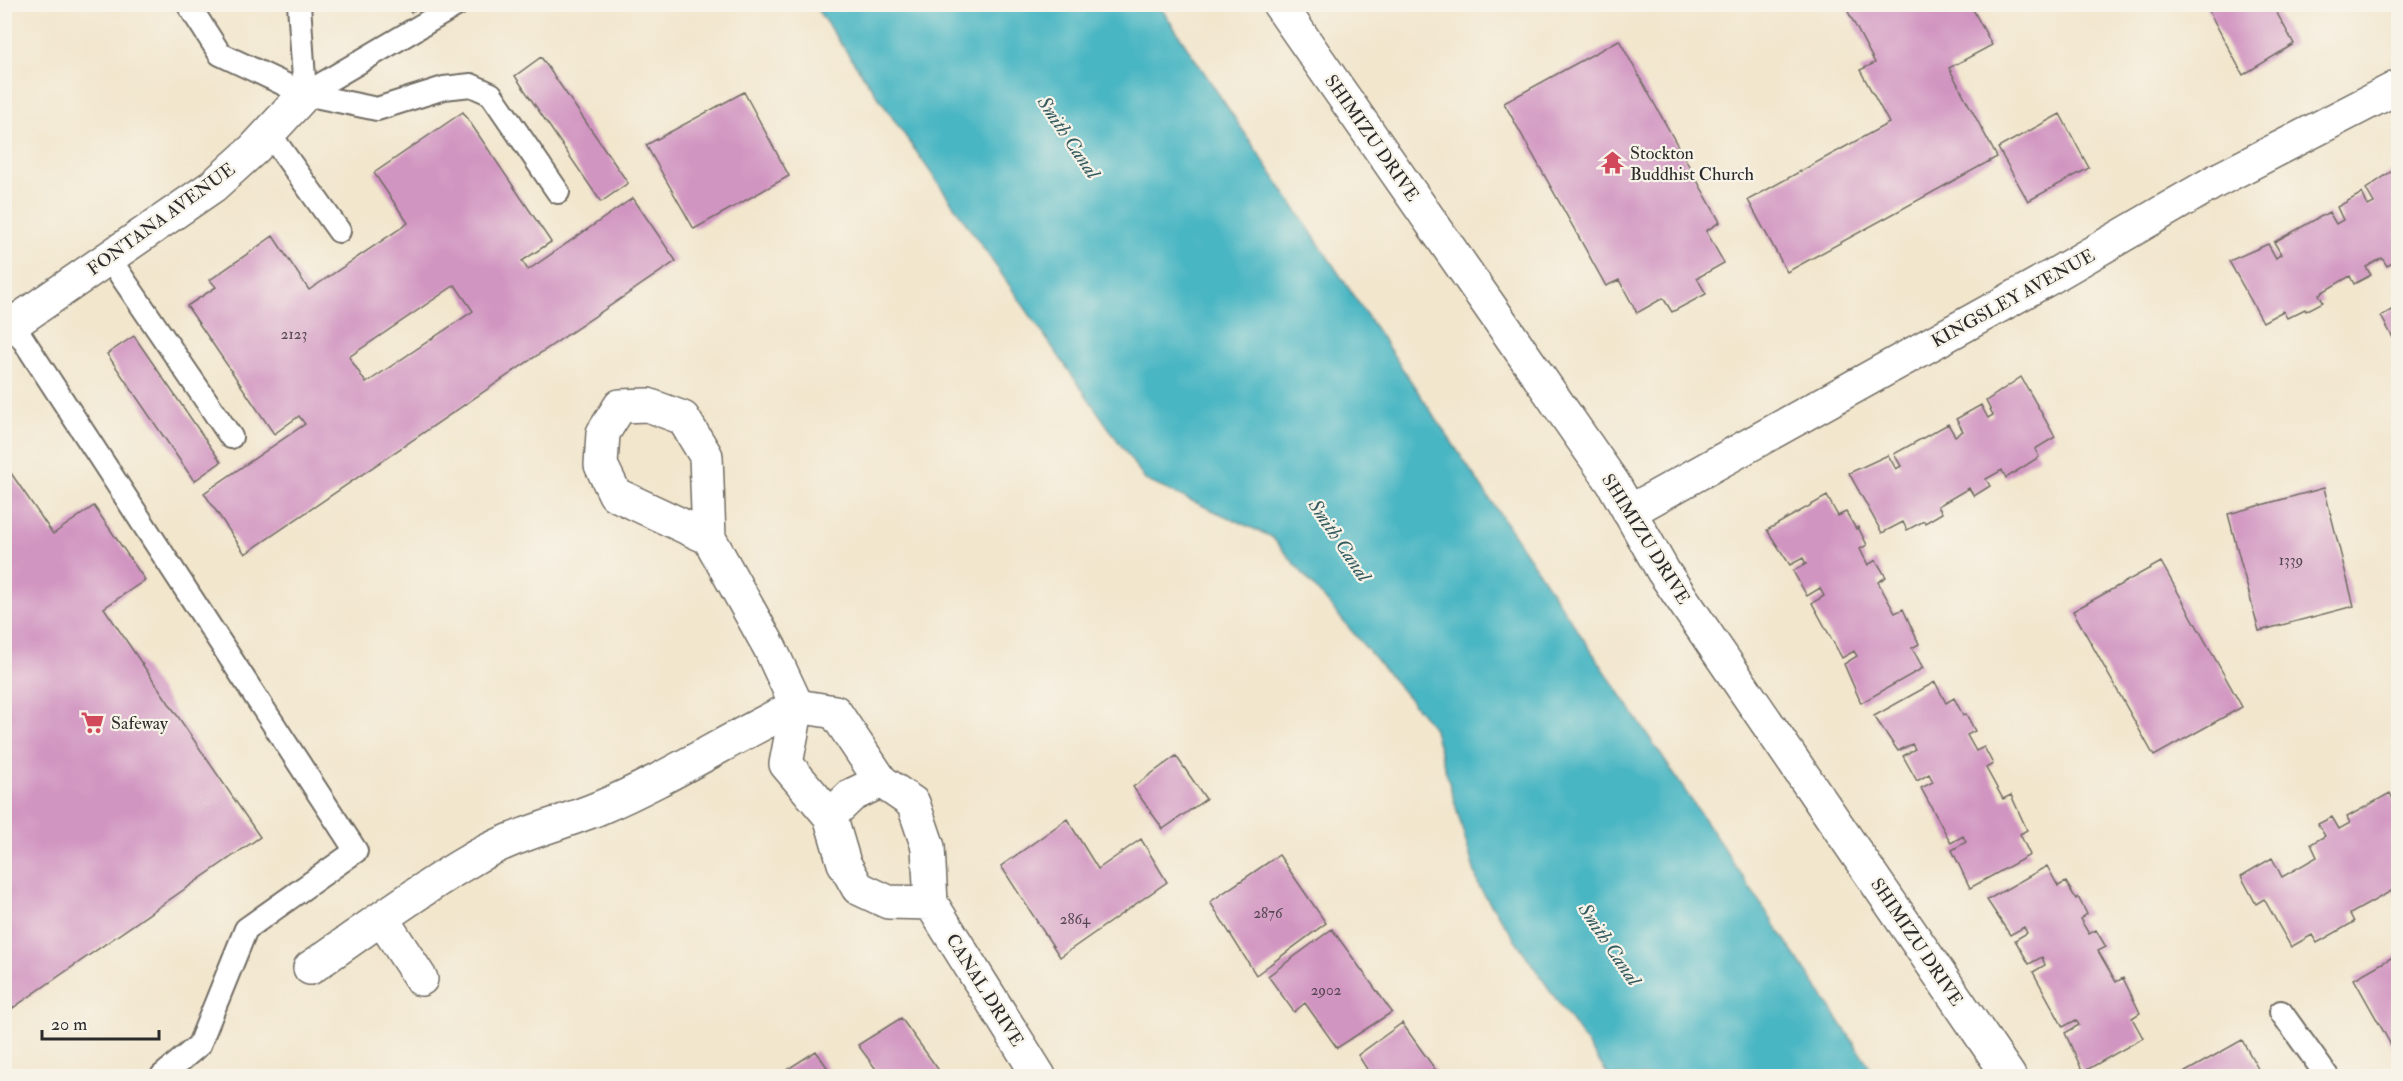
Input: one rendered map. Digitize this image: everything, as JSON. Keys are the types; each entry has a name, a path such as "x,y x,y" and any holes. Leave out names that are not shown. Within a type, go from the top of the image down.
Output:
{"street":[{"name":"SHIMIZU DRIVE","path":"1279,4 1606,474 1663,571 2009,1077"},
{"name":"KINGSLEY AVENUE","path":"1629,512 2051,277 2216,181 2398,87"},
{"name":"FONTANA AVENUE","path":"9,327 213,186 269,133 305,94"},
{"path":"709,538 770,648 797,706 786,764 830,816 844,863 858,888 888,902 931,903"},
{"path":"310,968 469,861 511,839 598,808 667,777 747,729 797,706"},
{"name":"CANAL DRIVE","path":"797,706 835,712 881,781 913,803 928,846 931,903 1040,1077"},
{"path":"830,816 852,795 881,781"},
{"path":"382,919 421,979"}],"lane":[{"path":"188,4 220,54 305,94 376,109 444,88 471,85 491,94 558,192"},
{"path":"299,4 305,94"},
{"path":"305,94 458,4"},
{"path":"269,133 339,231"},
{"path":"109,258 231,437"},
{"path":"9,327 356,851 246,929 199,1046 162,1077"},
{"path":"2281,1012 2327,1077"}],"water":[{"name":"Smith Canal","path":"814,5 1159,5 1876,1076 1609,1076 1479,887 1433,727 1272,537 1145,480"}],"building":[{"path":"405,4 424,4 411,13"},
{"path":"1844,4 1970,4 1992,45 1949,68 1997,157 1787,272 1748,200 1889,123 1860,70 1875,63"},
{"path":"2205,4 2272,4 2294,44 2243,75"},
{"name":"Stockton Buddhist Church","path":"1619,40 1720,222 1706,231 1724,263 1697,278 1706,294 1672,312 1663,298 1637,313 1619,280 1606,286 1504,103"},
{"path":"541,57 628,183 601,202 515,76"},
{"path":"744,92 789,176 694,229 646,145"},
{"path":"463,112 551,242 522,261 528,270 633,198 676,261 245,554 204,493 305,424 299,416 274,434 187,306 216,287 210,280 273,236 309,290 408,223 374,173","holes":["455,285 473,311 366,383 349,357"]},
{"path":"2060,114 2089,168 2028,201 1998,148"},
{"path":"2398,167 2398,260 2387,266 2382,258 2366,267 2371,275 2354,284 2350,276 2319,294 2323,302 2287,318 2283,311 2263,322 2229,261 2268,244 2276,258 2281,254 2274,242 2329,212 2336,224 2343,220 2337,207 2362,193 2368,206 2374,203 2366,189"},
{"path":"2398,306 2398,347 2381,316"},
{"path":"134,336 221,462 194,481 107,354"},
{"path":"2021,377 2055,437 2035,449 2039,457 2006,478 2002,470 1986,479 1990,486 1974,496 1969,488 1938,506 1942,513 1925,523 1924,521 1907,530 1903,522 1882,533 1849,473 1888,455 1896,469 1901,466 1894,454 1948,424 1955,436 1963,431 1956,419 1981,405 1988,418 1993,415 1986,401"},
{"name":"Safeway","path":"4,463 53,534 94,506 145,580 104,608 260,837 4,1014"},
{"path":"2324,488 2354,606 2259,631 2228,514"},
{"path":"1827,496 1838,516 1846,512 1856,529 1858,527 1867,545 1860,549 1868,565 1876,560 1886,577 1878,582 1895,613 1903,609 1919,644 1912,648 1923,668 1861,703 1844,664 1857,656 1854,651 1842,658 1812,603 1824,596 1820,588 1807,596 1793,571 1806,564 1803,558 1790,565 1767,530"},
{"path":"2161,562 2242,707 2154,756 2073,611"},
{"path":"1935,682 1946,703 1954,698 1963,715 1966,714 1975,731 1967,735 1976,751 1984,747 1993,764 1986,768 2003,799 2011,795 2027,830 2020,834 2030,855 1970,888 1952,850 1966,842 1963,836 1951,843 1921,788 1933,782 1929,774 1917,781 1903,756 1915,749 1912,744 1898,751 1874,716"},
{"path":"1176,756 1206,799 1163,829 1133,787"},
{"path":"2390,793 2394,801 2398,799 2398,899 2393,890 2350,914 2354,922 2317,943 2312,935 2291,947 2264,899 2256,904 2241,876 2272,858 2282,877 2317,857 2311,844 2325,836 2318,824 2332,817 2339,829 2350,823 2347,817"},
{"path":"1067,819 1098,869 1141,839 1167,882 1060,957 1001,866"},
{"path":"1279,855 1326,923 1256,975 1210,902"},
{"path":"2047,866 2058,886 2066,882 2076,899 2078,897 2087,914 2080,919 2089,934 2096,930 2106,947 2098,951 2116,982 2123,978 2140,1013 2132,1018 2143,1038 2083,1072 2065,1033 2079,1025 2076,1020 2063,1027 2033,972 2045,965 2042,957 2029,964 2015,940 2027,933 2024,927 2010,935 1987,900"},
{"path":"1332,929 1392,1012 1337,1048 1305,1003 1294,1012 1268,976"},
{"path":"2398,954 2398,1050 2395,1052 2354,979"},
{"path":"901,1018 943,1076 881,1076 858,1045"},
{"path":"1402,1023 1440,1076 1367,1076 1370,1074 1358,1055"},
{"path":"2242,1040 2262,1076 2178,1076"},
{"path":"816,1051 833,1076 777,1076"}],"place":[{"name":"Stockton Buddhist Church","path":"1612,163"},
{"name":"Safeway","path":"93,723"}]}
